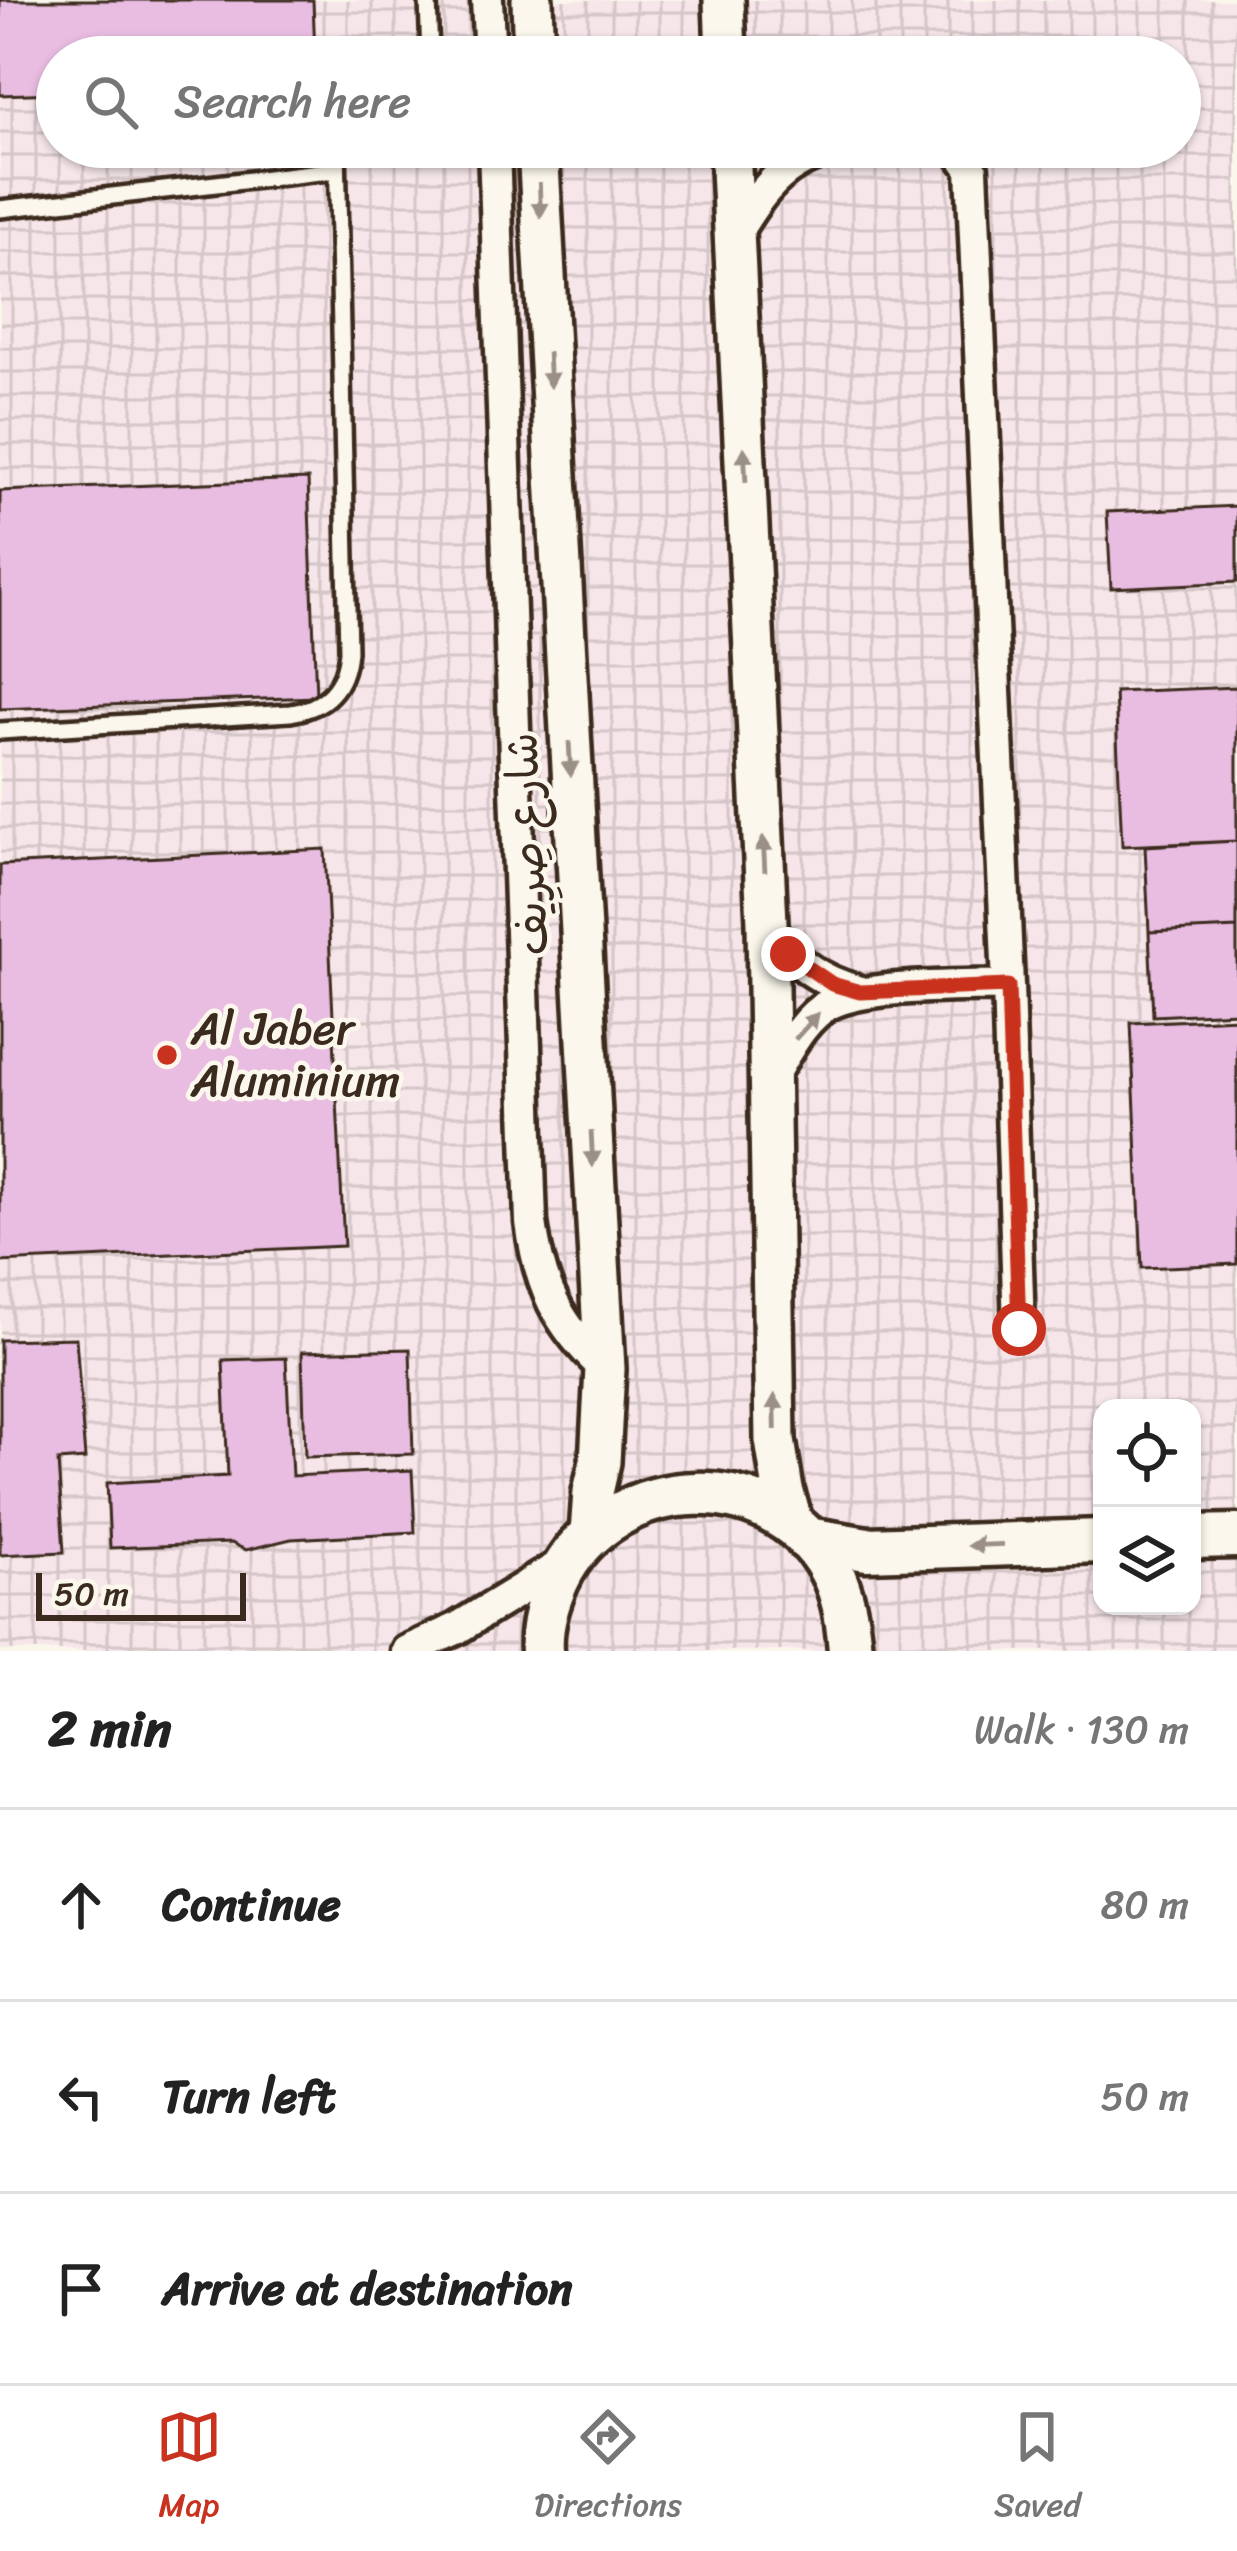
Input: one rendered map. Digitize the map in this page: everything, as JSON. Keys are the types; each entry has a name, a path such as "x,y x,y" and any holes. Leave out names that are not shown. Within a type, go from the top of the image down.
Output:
{"main road":[{"path":"542,1651 549,1599 579,1548 620,1512 654,1498 691,1492 728,1496 762,1507 801,1533 833,1575 848,1616 850,1651"},
{"path":"801,1533 867,1549 1093,1541"},
{"path":"1201,1538 1237,1536"}],"street":[{"path":"487,0 489,36"},
{"path":"532,0 533,36"},
{"path":"724,0 725,36"},
{"path":"495,168 531,1222 535,1256 553,1303 580,1346 605,1369"},
{"name":"شارع صِرِيف","path":"539,168 605,1369 600,1462 579,1548"},
{"path":"731,168 767,923 775,1440 783,1490 801,1533"},
{"path":"734,236 756,198 785,168"},
{"path":"971,168 1019,1329"},
{"path":"767,923 788,954 832,984 860,992"},
{"path":"770,1077 803,1026 828,1004 860,992 1008,986"},
{"path":"406,1651 456,1629 579,1548"}],"lane":[{"path":"428,0 429,36"},
{"path":"0,208 337,170 348,651 342,681 333,694 306,711 0,731"}],"shaded area":[{"path":"0,0 1237,0 1237,1651 0,1651"}],"building":[{"path":"0,0 313,0 314,36 36,36 36,94 0,95"},
{"path":"308,479 316,697 0,709 0,491"},
{"path":"1237,506 1237,582 1111,588 1107,512"},
{"path":"1237,687 1237,841 1122,846 1115,692"},
{"path":"1237,841 1237,928 1149,932 1145,846"},
{"name":"Al Jaber Aluminium","path":"325,849 344,1246 0,1262 0,865"},
{"path":"1237,928 1237,1012 1153,1016 1149,932"},
{"path":"1237,1018 1237,1264 1142,1268 1131,1023"},
{"path":"76,1338 85,1459 58,1461 64,1552 0,1555 0,1340"},
{"path":"410,1349 413,1454 305,1457 302,1352"},
{"path":"286,1358 292,1476 412,1470 415,1532 291,1539 246,1550 231,1543 110,1548 107,1483 228,1476 223,1360"}],"place":[{"name":"Al Jaber Aluminium","path":"167,1055"}],"route":[{"path":"788,954 832,984 860,992 1008,986 1019,1329"}]}
